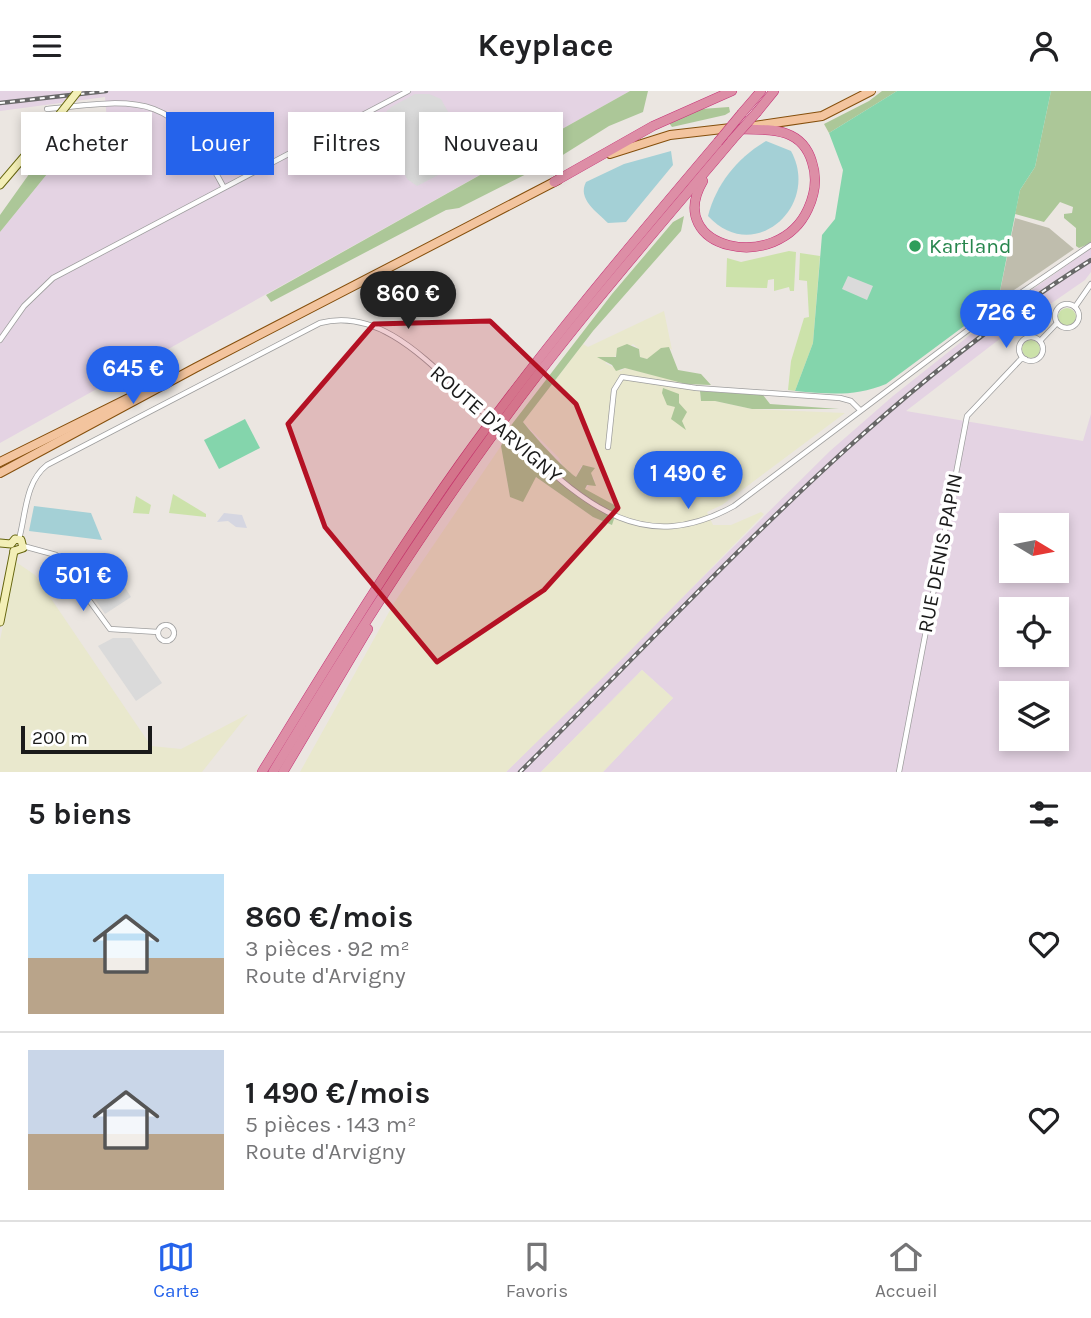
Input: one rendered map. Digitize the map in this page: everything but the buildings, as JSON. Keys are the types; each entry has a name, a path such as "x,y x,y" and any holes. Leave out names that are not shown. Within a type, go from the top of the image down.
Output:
{"highway":[{"path":"554,182 653,126 732,91"},
{"path":"262,772 379,583 461,463 568,321 761,91"},
{"path":"273,772 396,575 471,464 552,357 774,91"},
{"path":"712,164 697,193 695,211 702,229 719,242 742,248 767,246 788,235 805,216 815,180 812,163 803,144 782,131 723,129"},
{"path":"283,772 386,598 396,575"}],"main road":[{"path":"0,473 195,368 601,158 644,142 679,134 822,116 871,91"},
{"path":"0,462 107,407 195,368"}],"street":[{"path":"0,185 78,91"},
{"path":"0,341 24,306 53,278 408,91"},
{"path":"47,109 132,104 170,116 201,146 223,187"},
{"name":"ROUTE D'ARVIGNY","path":"21,543 31,485 39,471 47,465 320,323 357,320 386,330 592,506 632,523 669,526 697,523 734,506 1005,302 1091,245"},
{"name":"RUE DENIS PAPIN","path":"1075,307 1091,284"},
{"name":"RUE DENIS PAPIN","path":"1065,304 1075,307 1079,313 1077,324 1067,328 1057,323 1055,313 1065,304"},
{"name":"RUE DENIS PAPIN","path":"899,772 967,415 1021,359 1032,361 1041,355 1040,341 1057,323"},
{"name":"RUE DENIS PAPIN","path":"1025,359 1019,350 1023,339 1034,337 1040,341"},
{"path":"608,447 614,390 622,377 696,388 784,391 840,398 851,401 860,410"},
{"path":"0,543 20,551 21,543 56,555 110,629 158,632"},
{"path":"0,622 12,548"}],"highlighted area":[{"path":"490,321 576,404 618,508 544,590 437,662 325,527 288,424 374,324"}],"shaded area":[{"path":"0,91 630,91 563,128 563,112 419,112 419,175 480,175 0,443 0,232 46,175 152,175 152,112 106,112 105,97 0,111"},
{"path":"415,94 429,94 441,99 448,112 419,112 419,175 438,175 417,186 405,175 405,112 386,112"},
{"path":"1015,218 1049,228 1074,249 998,301"},
{"path":"1091,248 1091,272 1085,280 997,341 906,411 1083,441 1091,414 1091,772 603,772 673,698 642,670 541,772 506,772 830,451 893,396 985,323"},
{"path":"848,276 873,286 867,300 842,289"},
{"path":"224,513 242,515 247,528 236,527 228,521 217,522"},
{"path":"109,563 131,597 105,614 82,580"},
{"path":"113,638 131,638 162,683 136,701 98,646"}],"green space":[{"path":"630,91 648,91 643,112 609,126 563,155 563,129"},
{"path":"882,91 897,91 829,133 824,124 869,101"},
{"name":"Kartland","path":"897,91 1051,91 1035,167 1020,190 998,301 886,384 852,393 795,391 813,343 822,235 835,219 843,170 829,133"},
{"path":"1051,91 1091,91 1091,243 1079,248 1076,246 1076,228 1064,218 1064,214 1072,213 1073,207 1060,202 1044,222 1015,214 1020,190 1035,167"},
{"path":"729,107 730,112 725,115 672,127 669,123 701,109"},
{"path":"28,175 46,175 0,232 0,215"},
{"path":"480,175 524,175 459,208 446,210 271,302 266,295"},
{"path":"684,216 681,231 593,331 523,422 576,477 583,465 595,468 591,473 596,486 587,485 585,489 618,507 612,525 593,517 536,477 523,502 510,497 501,446 509,428 612,294 673,222"},
{"path":"789,251 796,252 794,291 790,291 789,287 774,291 774,279 768,280 767,288 726,287 727,258 741,262"},
{"path":"800,253 820,256 813,343 795,391 788,390 791,361 804,318 809,317 807,281 799,280"},
{"path":"1063,308 1071,308 1076,317 1074,324 1063,326 1058,321 1058,313"},
{"path":"664,311 672,350 669,347 647,359 640,357 639,349 633,344 605,363 621,371 625,368 699,386 701,401 715,401 752,409 845,413 722,505 707,512 713,525 731,525 761,512 764,514 627,654 506,772 300,772 394,603 501,446 510,497 536,477 593,517 612,525 585,489 595,480 590,473 593,467 581,466 576,477 564,468 559,458 523,422 583,344 588,347"},
{"path":"1027,340 1035,340 1040,349 1038,356 1027,358 1022,353 1022,345"},
{"path":"627,344 639,349 640,357 647,359 661,348 669,347 678,370 701,374 711,385 686,384 625,368 616,371 612,365 597,357 616,357 617,348"},
{"path":"663,388 679,394 679,403 687,412 682,421 686,430 671,419 675,407 667,405 662,393"},
{"path":"700,391 763,395 770,404 839,409 752,409 715,401 701,401"},
{"path":"245,419 260,448 219,469 204,440"},
{"path":"173,494 206,514 206,517 169,513"},
{"path":"136,496 151,505 149,514 133,513"},
{"path":"16,562 35,575 151,746 181,749 248,714 202,772 0,772 0,640"},
{"path":"642,670 673,698 603,772 541,772"}],"water":[{"path":"766,141 791,151 798,172 797,191 790,209 778,223 762,232 745,235 726,230 708,216 716,193 737,163"},
{"path":"671,151 673,165 626,222 608,223 586,200 586,182 624,164"},
{"path":"34,506 91,513 102,540 29,531"}],"railway":[{"path":"0,103 106,91"},
{"path":"520,772 792,499 863,434 936,372 1012,314 1091,260"}],"place":[{"name":"Kartland","path":"915,246"}]}
